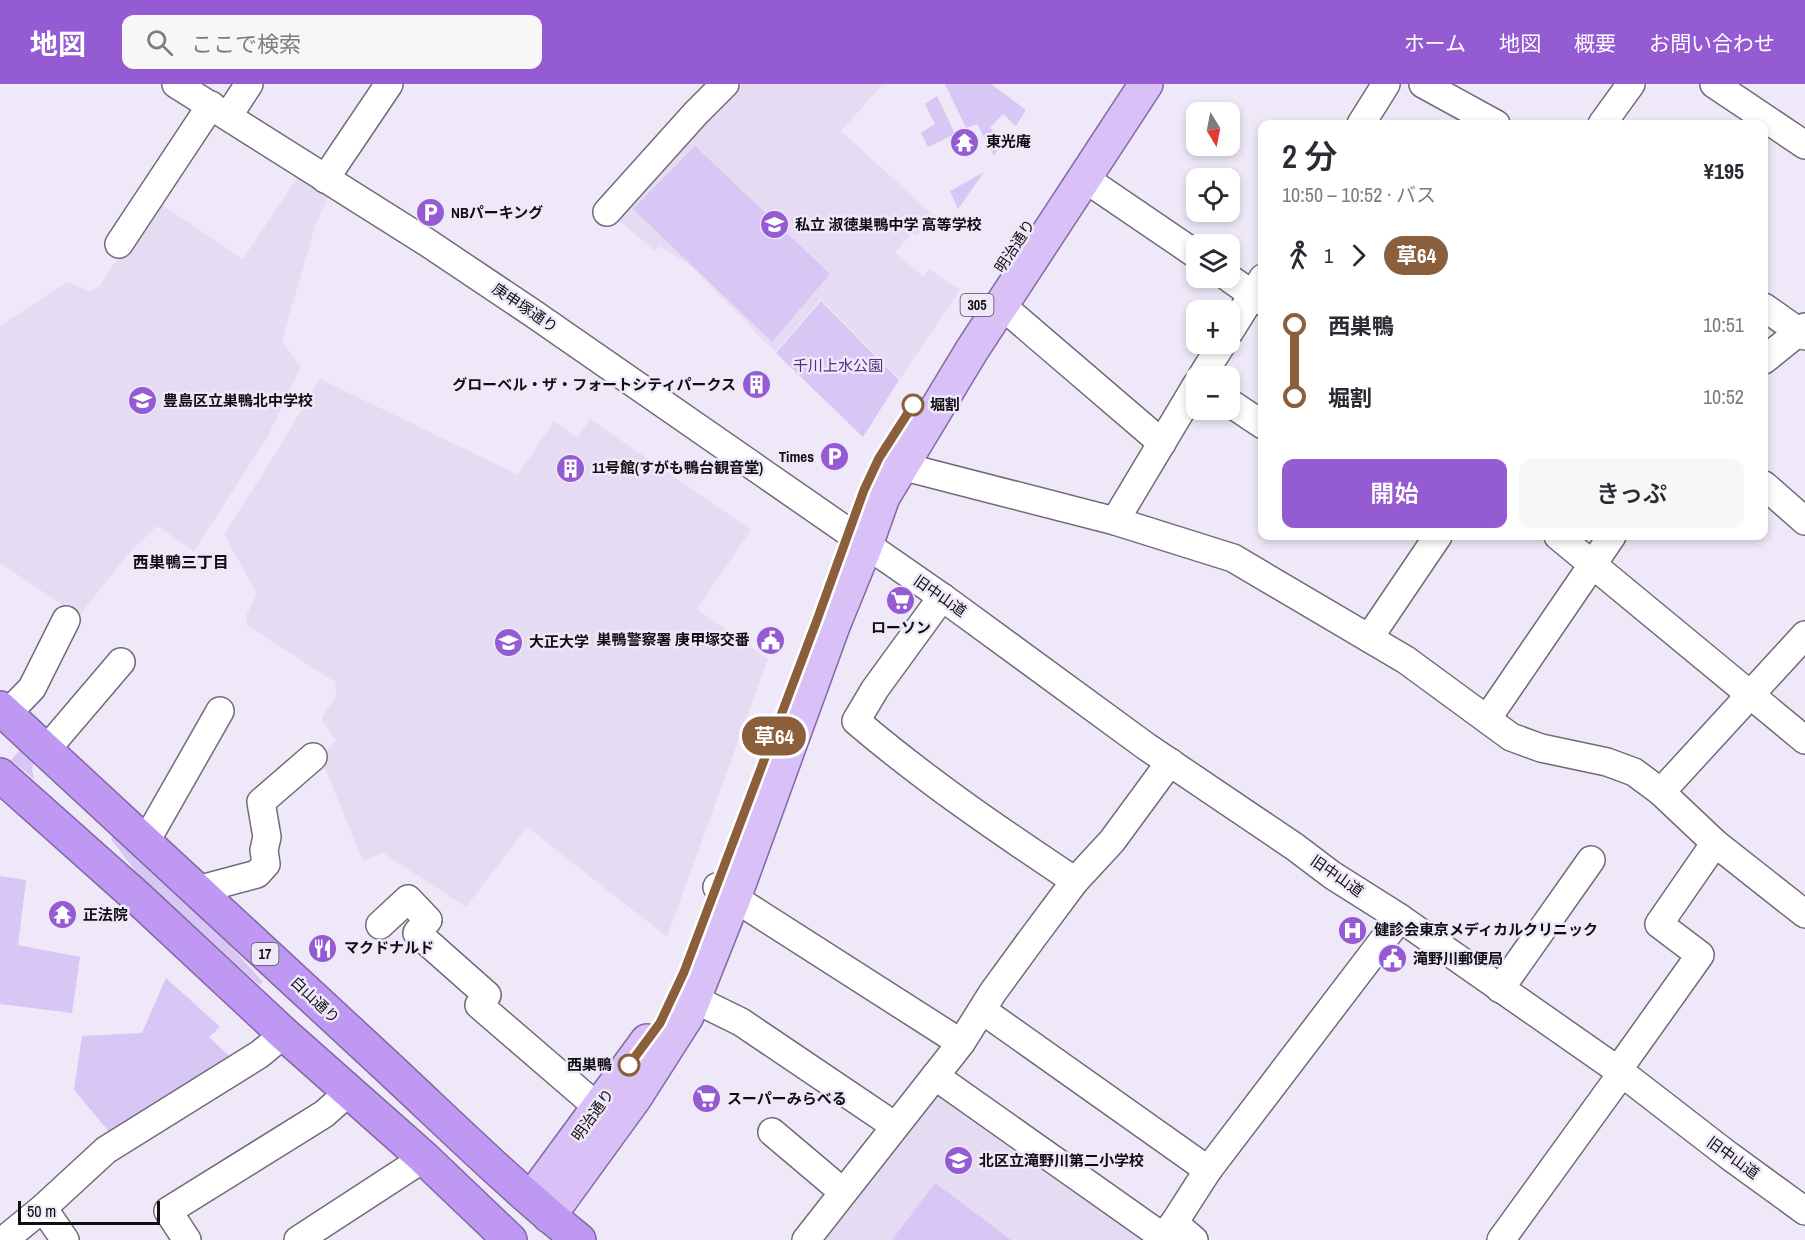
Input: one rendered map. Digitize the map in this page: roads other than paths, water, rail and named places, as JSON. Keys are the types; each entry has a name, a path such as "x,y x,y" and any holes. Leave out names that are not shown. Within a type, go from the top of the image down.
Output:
{"highway":[{"name":"白山通り","path":"4,711 146,841 470,1146 521,1228"},
{"path":"46,750 52,791 102,837 137,897"},
{"name":"白山通り","path":"0,775 137,897 284,1034 424,1158 521,1228 579,1240"}],"main road":[{"name":"明治通り","path":"857,538 864,490 879,458 1119,84"},
{"name":"明治通り","path":"521,1228 634,1099 687,1016 725,893 857,538 1001,305 1146,84"},
{"name":"明治通り","path":"521,1228 660,1023 725,893"}],"street":[{"name":"庚申塚通り","path":"176,84 428,243 857,538"},
{"path":"119,244 220,110 249,84"},
{"path":"325,179 389,84"},
{"path":"607,212 725,84"},
{"path":"1364,120 1386,84"},
{"path":"1423,84 1489,120"},
{"path":"1605,120 1631,84"},
{"path":"1714,84 1767,120"},
{"path":"1768,121 1805,146"},
{"path":"1084,178 1186,248"},
{"path":"1240,282 1258,290"},
{"path":"1240,318 1258,294"},
{"path":"1001,305 1162,443"},
{"path":"1768,310 1803,332 1768,357"},
{"path":"1115,521 1186,403"},
{"path":"1240,410 1258,422"},
{"path":"901,466 1115,521 1233,558 1406,660 1510,737 1541,747 1607,762 1634,772 1661,792 1715,843 1805,914"},
{"path":"1768,489 1805,521"},
{"name":"旧中山道","path":"857,538 1170,762 1332,875 1400,918 1620,1072 1805,1211"},
{"path":"1369,638 1431,540"},
{"path":"1563,540 1805,740"},
{"path":"1487,719 1608,540"},
{"path":"942,597 875,688 856,721 987,822 1075,881"},
{"path":"4,711 32,688 66,620"},
{"path":"1661,792 1805,635"},
{"path":"46,750 121,662"},
{"path":"146,841 220,711"},
{"path":"197,890 257,874 266,864 264,850 267,837 261,802 313,757"},
{"path":"806,1240 961,1043 1012,966 1075,881 1112,841 1170,762"},
{"path":"1502,1240 1700,955 1659,924 1715,843"},
{"path":"1500,989 1591,860"},
{"path":"725,893 961,1043"},
{"path":"381,925 408,899 428,920 417,933 486,994 479,1005 587,1098"},
{"path":"935,1076 1173,1235 1208,1170 1400,918"},
{"path":"694,999 741,1022 895,1126"},
{"path":"982,1010 1208,1170"},
{"path":"10,1235 106,1150 261,1054 284,1034"},
{"path":"187,1240 168,1211 324,1114 350,1091"},
{"path":"772,1132 843,1192"},
{"path":"298,1240 424,1158"},
{"path":"43,1208 64,1240"}],"place":[{"name":"東光庵","path":"965,142"},
{"name":"NBパーキング","path":"430,213"},
{"name":"私立 淑徳巣鴨中学 高等学校","path":"774,225"},
{"name":"グローベル・ザ・フォートシティパークス","path":"757,385"},
{"name":"豊島区立巣鴨北中学校","path":"142,401"},
{"name":"堀割","path":"913,405"},
{"name":"Times","path":"835,457"},
{"name":"11号館(すがも鴨台観音堂)","path":"571,468"},
{"name":"ローソン","path":"901,601"},
{"name":"巣鴨警察署 庚甲塚交番","path":"771,640"},
{"name":"大正大学","path":"508,642"},
{"name":"正法院","path":"62,915"},
{"name":"健診会東京メディカルクリニック","path":"1353,930"},
{"name":"マクドナルド","path":"323,948"},
{"name":"滝野川郵便局","path":"1392,959"},
{"name":"西巣鴨","path":"629,1065"},
{"name":"スーパーみらべる","path":"706,1099"},
{"name":"北区立滝野川第二小学校","path":"958,1161"}],"district":[{"name":"西巣鴨三丁目","path":"181,562"}],"park label":[{"name":"千川上水公園","path":"838,366"}]}
